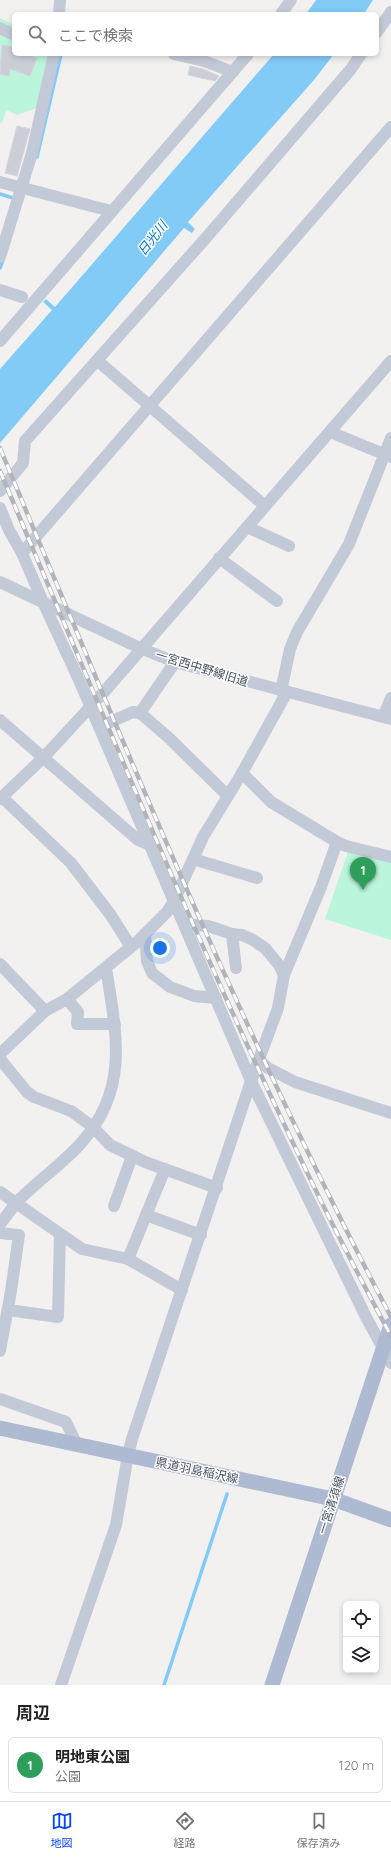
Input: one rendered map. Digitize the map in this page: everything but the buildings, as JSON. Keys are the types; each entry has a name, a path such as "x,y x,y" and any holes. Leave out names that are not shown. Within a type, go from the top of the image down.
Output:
{"main road":[{"name":"一宮清須線","path":"272,1685 391,1325"},
{"name":"県道羽島稲沢線","path":"0,1428 333,1499 391,1520"}],"street":[{"path":"59,12 60,0"},
{"path":"282,12 291,0"},
{"path":"379,29 391,12"},
{"path":"0,28 12,34"},
{"path":"0,257 22,188 44,102 52,56"},
{"path":"183,56 204,61 233,72"},
{"path":"0,341 111,210 246,56"},
{"path":"0,491 23,463 25,441 98,361 287,144 351,69 360,56"},
{"path":"22,553 391,127"},
{"path":"0,182 111,210"},
{"path":"2,294 22,298"},
{"path":"98,361 265,506"},
{"path":"131,947 110,914 70,863 1,798 44,758 90,707 391,361"},
{"path":"330,432 388,456"},
{"path":"0,1054 45,1011 67,999 131,947 167,912 174,901 203,837 242,773 284,691 290,649 297,632 348,544 388,456 391,438"},
{"path":"0,508 80,680 148,844 251,1080 363,1312 391,1363"},
{"path":"247,527 289,546"},
{"path":"220,558 278,601"},
{"name":"一宮西中野線旧道","path":"0,582 140,648 175,662 387,718"},
{"path":"140,713 175,662"},
{"path":"387,718 391,698"},
{"path":"99,727 133,712 140,713 168,737 228,796"},
{"path":"0,720 138,840 148,844"},
{"path":"242,773 271,802 337,842 346,846 391,857"},
{"path":"61,1685 116,1525 128,1455 217,1188 251,1080 260,1061 278,1008 284,975 321,888 337,842"},
{"path":"193,859 257,878"},
{"path":"184,924 208,926 232,934 242,935 265,948 279,965 284,975"},
{"path":"145,934 147,961 152,973 170,987 194,996 216,998"},
{"path":"232,934 236,968"},
{"path":"0,964 45,1011"},
{"path":"0,1224 16,1203 82,1142 106,1105 113,1086 117,1060 115,1024 106,968"},
{"path":"67,999 78,1012 77,1024 115,1024"},
{"path":"0,1060 27,1092 34,1097 72,1111 93,1127 110,1146 165,1169 217,1188"},
{"path":"260,1061 268,1068 295,1082 391,1113"},
{"path":"114,1206 132,1156"},
{"path":"128,1260 165,1169"},
{"path":"0,1192 82,1248 128,1260 182,1290"},
{"path":"146,1215 201,1236"},
{"path":"0,1233 19,1235 8,1310 0,1350"},
{"path":"8,1310 58,1317 60,1234"},
{"path":"0,1398 66,1422 77,1445"}],"green space":[{"path":"0,18 12,25 12,56 55,56 40,107 17,115 6,110 3,121 0,124"},
{"path":"349,849 391,860 391,940 325,919"}],"water":[{"path":"316,0 373,0 365,12 307,12"},
{"name":"日光川","path":"272,56 332,56 314,80 188,222 195,229 192,233 184,228 0,443 0,369 52,310 43,302 46,299 55,307"}],"waterway":[{"path":"37,157 61,56"},
{"path":"0,194 16,199"},
{"path":"0,268 3,260"},
{"path":"164,1685 227,1494"}],"railway":[{"path":"0,448 138,778 234,996 337,1211 391,1317"},
{"path":"0,471 116,747 236,1021 346,1252 391,1336"}],"place":[{"name":"明地東公園","path":"363,890"}]}
